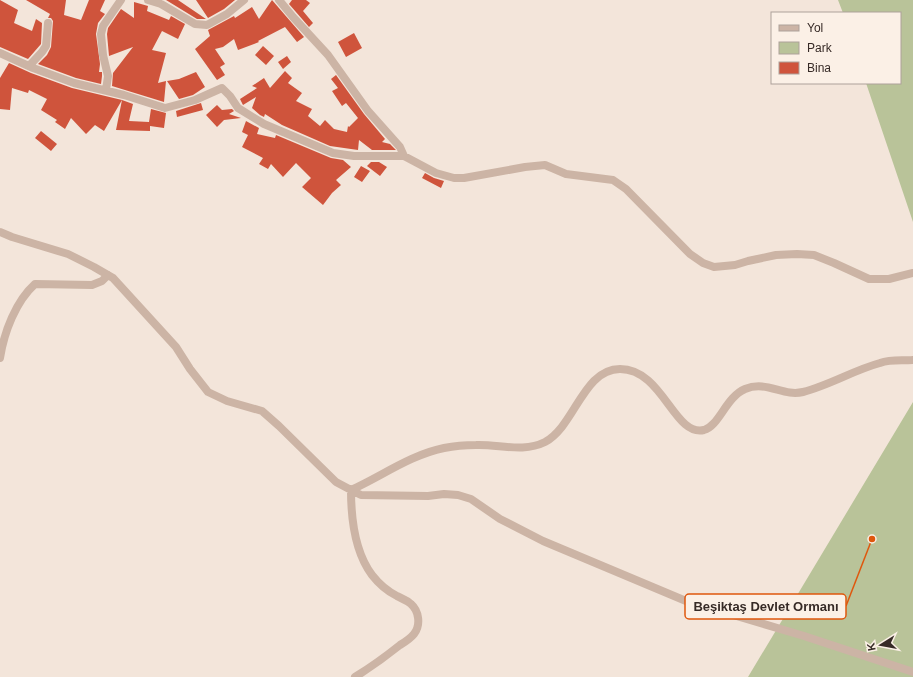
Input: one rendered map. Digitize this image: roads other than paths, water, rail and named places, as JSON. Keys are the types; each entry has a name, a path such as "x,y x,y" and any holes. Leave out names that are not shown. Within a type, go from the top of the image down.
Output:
{"street":[{"path":"106,90 108,76 103,54 101,34 103,26 121,0"},
{"path":"151,0 195,24 207,25 227,14 244,0"},
{"path":"279,0 328,55 368,110 400,147 404,156"},
{"path":"29,66 46,46 48,24"},
{"path":"0,53 74,83 106,90 165,108 195,100 222,88 230,96 238,108 264,124 333,153 354,156 404,156 436,173 454,178 464,178 545,165 566,174 613,180 626,189 690,254 703,263 714,267 735,265 748,261 796,254 814,256 834,263 869,280 889,279 913,273"},
{"path":"0,232 68,254 113,278 176,347 190,369 208,392 227,401 262,411 336,482 361,495 428,496 444,494 458,495 471,499 500,519 543,541 686,601 804,636 913,672"},
{"path":"0,358 2,344 14,315 29,290 35,284 92,285 102,281 108,275"},
{"path":"351,490 425,452 476,445 523,448 531,447 549,440 559,429 595,379 612,370 625,369 639,373 659,390 684,424 691,429 700,430 712,426 730,400 740,392 751,387 763,386 787,392 803,392 880,363 897,360 913,360"},
{"path":"351,490 351,513 357,542 363,559 378,582 393,594 406,600 414,607 418,617 416,631 410,638 374,665 355,677"}],"place":[{"name":"Beşiktaş Devlet Ormanı","path":"872,539"}]}
